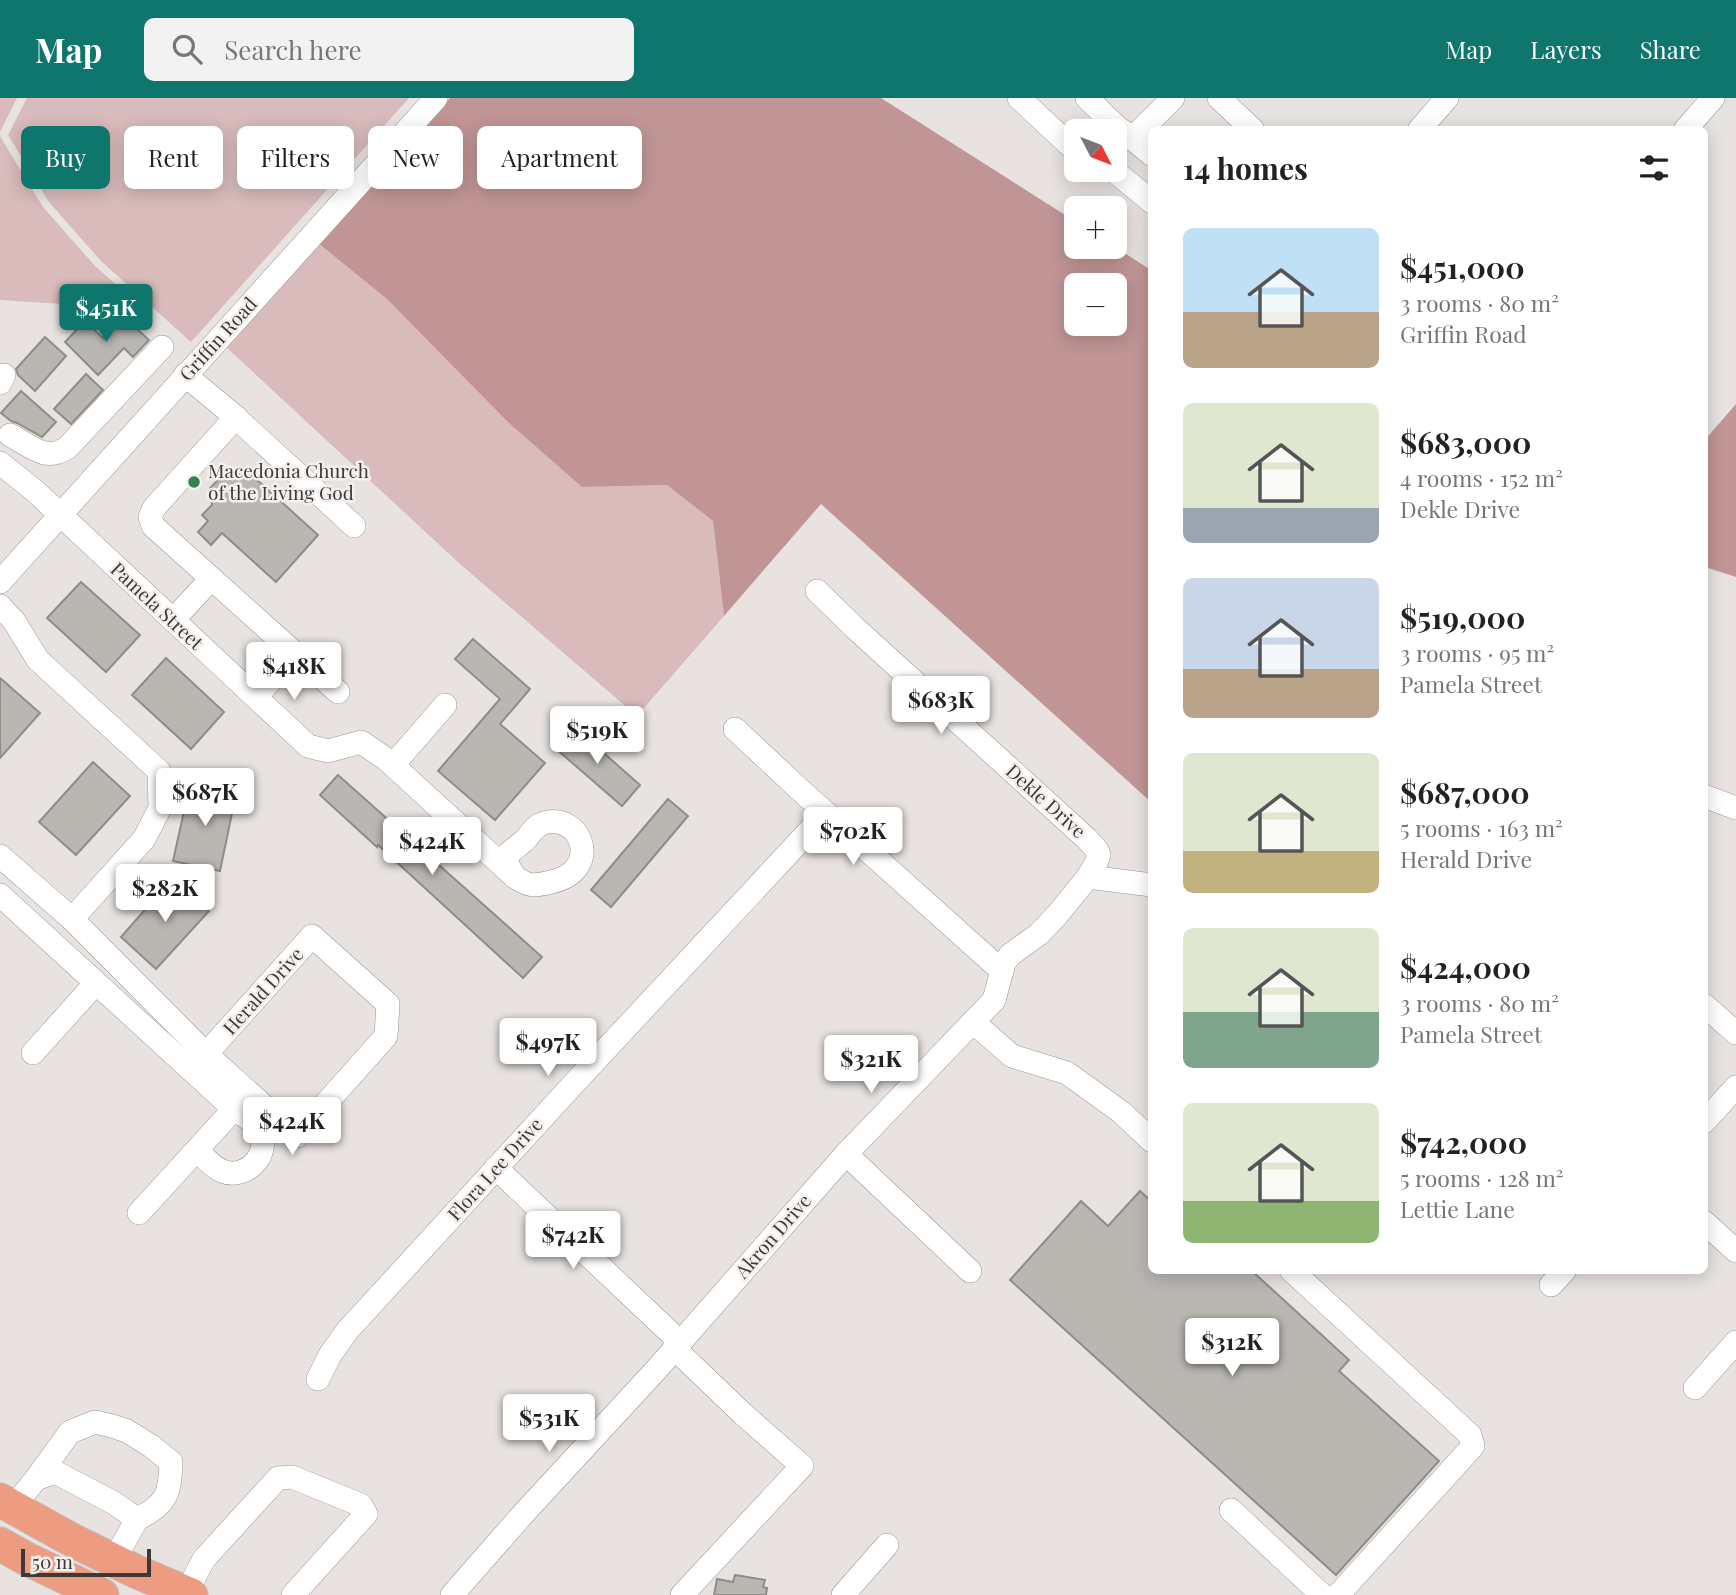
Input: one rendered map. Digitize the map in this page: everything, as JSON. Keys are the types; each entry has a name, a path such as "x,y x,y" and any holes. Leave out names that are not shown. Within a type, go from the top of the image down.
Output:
{"highway":[{"path":"4,1506 188,1594"},
{"path":"0,1544 102,1595"}],"street":[{"name":"Griffin Road","path":"0,582 436,98"},
{"path":"1019,98 1064,140"},
{"path":"1087,98 1107,119"},
{"path":"1127,131 1173,98"},
{"path":"1219,98 1249,126"},
{"path":"1428,126 1447,98"},
{"path":"1688,126 1713,98"},
{"path":"1127,138 1148,152"},
{"path":"1127,181 1148,199"},
{"path":"3,436 47,455 67,448 162,347"},
{"path":"185,375 236,417 354,526"},
{"path":"236,417 154,508 150,517 153,526 338,692"},
{"name":"Pamela Street","path":"0,463 35,491 308,746 328,751 361,742 368,746 393,765 515,877"},
{"path":"173,620 211,579"},
{"name":"Dekle Drive","path":"817,591 1087,839 1099,855 1088,877"},
{"path":"0,606 14,621 38,660 159,771 160,808 144,839 72,919"},
{"path":"256,697 295,653"},
{"path":"393,765 444,705"},
{"path":"735,729 1002,971"},
{"path":"1708,797 1736,807"},
{"name":"Flora Lee Drive","path":"318,1378 347,1331 826,813"},
{"name":"Herald Drive","path":"0,856 72,919 206,1054 297,1136 386,1037 388,1004 312,936 206,1054"},
{"path":"1088,877 1148,884"},
{"name":"Akron Drive","path":"452,1595 846,1154 994,1000 1004,963 1039,934 1088,877"},
{"path":"0,895 253,1123 261,1136 258,1160 253,1166 238,1173 223,1172 197,1150"},
{"path":"33,1053 96,983"},
{"path":"1708,1008 1736,1033"},
{"path":"973,1022 1012,1056 1067,1073 1121,1112 1148,1137"},
{"path":"1708,1118 1736,1087"},
{"path":"139,1213 234,1108"},
{"path":"846,1154 971,1271"},
{"path":"496,1168 677,1345 743,1414 802,1466 682,1595"},
{"path":"1708,1226 1736,1251"},
{"path":"1295,1274 1470,1435 1473,1446 1338,1595"},
{"path":"1695,1388 1736,1342"},
{"path":"4,1506 36,1479 70,1432 95,1422 127,1432 171,1462 170,1480 166,1497 153,1511 137,1519 114,1560"},
{"path":"36,1479 55,1472 114,1503 137,1519"},
{"path":"188,1594 204,1559 278,1478 292,1477 361,1505 366,1514 305,1591"},
{"path":"1231,1510 1322,1595"},
{"path":"843,1595 887,1545"}],"shaded area":[{"path":"0,98 17,98 0,132"},
{"path":"27,98 409,98 384,126 368,126 368,144 354,160 354,126 237,126 237,189 328,189 191,342 101,261 49,202 41,189 110,189 110,126 21,126 21,156 8,135"},
{"path":"450,98 881,98 1064,214 1064,259 1127,259 1127,255 1148,268 1148,799 821,504 724,616 713,521 667,485 582,487 508,422 388,300 318,243 368,188 463,189 463,126 425,126"},
{"path":"0,134 21,171 21,189 32,189 43,207 95,266 131,298 98,297 63,304 0,300"},
{"path":"318,243 388,300 582,487 667,485 713,521 724,616 637,716 460,564 225,346"},
{"path":"1736,404 1736,577 1708,568 1708,436"}],"building":[{"path":"124,317 149,340 133,357 124,348 98,375 65,342 85,321 104,339"},
{"path":"45,337 66,356 35,391 18,375 16,369"},
{"path":"86,374 103,390 71,424 54,409"},
{"path":"21,391 56,422 42,437 1,413"},
{"path":"244,468 318,535 276,582 222,533 211,545 198,532 208,521 202,515 212,505 210,488 218,480 234,479"},
{"path":"81,582 140,635 106,672 47,618"},
{"path":"473,639 530,689 500,724 545,763 495,820 438,771 500,699 455,659"},
{"path":"166,658 224,712 191,749 132,695"},
{"path":"0,678 40,713 0,758"},
{"path":"573,726 640,785 622,806 555,748"},
{"path":"93,762 130,796 76,855 39,822"},
{"path":"338,775 542,957 523,978 320,795"},
{"path":"190,784 236,794 220,871 173,861"},
{"path":"668,799 688,816 611,907 591,890"},
{"path":"173,878 209,911 156,969 121,937"},
{"path":"1140,1191 1148,1198 1148,1274 1255,1274 1349,1360 1339,1371 1439,1461 1336,1575 1010,1280 1081,1201 1108,1226"},
{"path":"735,1575 765,1580 763,1587 767,1588 766,1595 714,1595 717,1579 733,1582"}],"place":[{"name":"Macedonia Church of the Living God","path":"194,482"}]}
